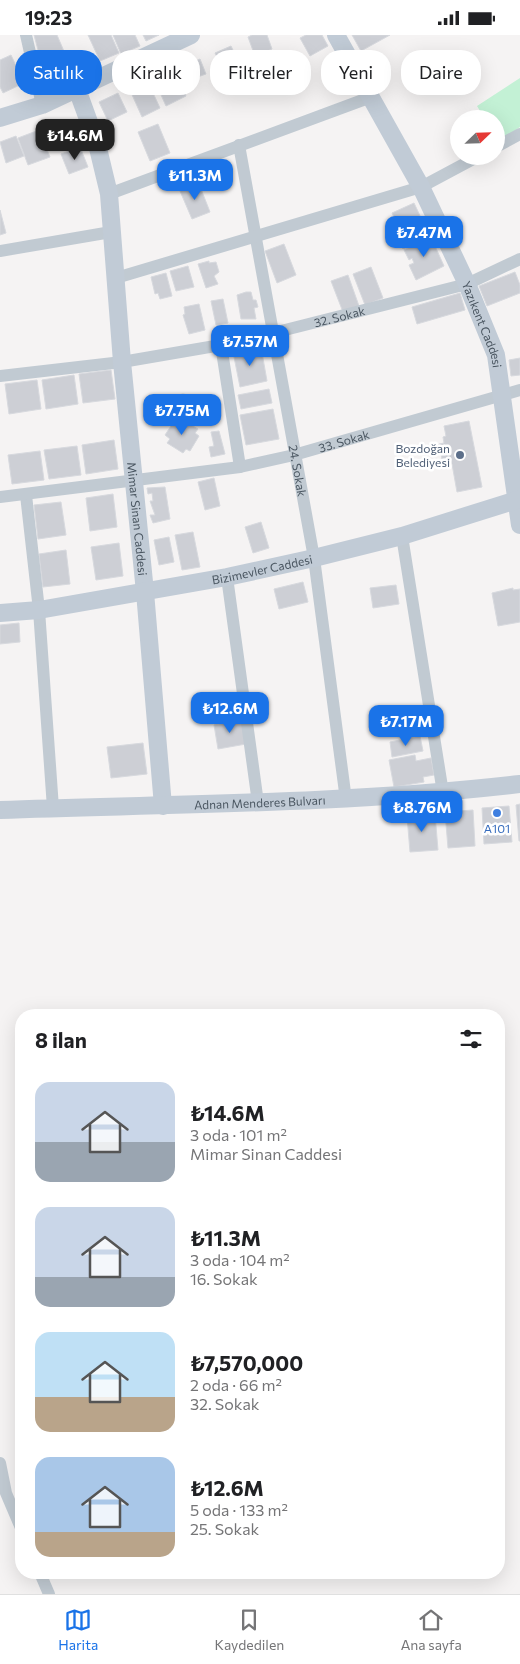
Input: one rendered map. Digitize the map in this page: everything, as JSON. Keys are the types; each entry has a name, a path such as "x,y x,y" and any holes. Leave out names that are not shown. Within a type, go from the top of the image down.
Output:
{"street":[{"path":"26,35 42,105"},
{"path":"102,77 190,35"},
{"name":"Yazıkent Caddesi","path":"336,35 421,187 467,284 496,355 518,499 520,525"},
{"path":"0,118 42,105 64,95"},
{"name":"Mimar Sinan Caddesi","path":"79,95 97,144 109,194 122,362 145,592 163,806"},
{"path":"109,194 371,97"},
{"path":"505,142 520,134"},
{"name":"24. Sokak","path":"239,145 314,558 346,800"},
{"path":"116,278 421,187 462,165"},
{"path":"0,251 111,231"},
{"name":"32. Sokak","path":"0,377 122,362 221,345 467,284 520,259"},
{"path":"221,345 240,467"},
{"name":"33. Sokak","path":"0,497 133,482 240,467 294,455 520,390"},
{"path":"26,495 39,610 53,808"},
{"name":"Bizimevler Caddesi","path":"0,613 39,610 145,592 314,558 402,536 518,499"},
{"path":"402,536 443,793"},
{"path":"227,577 258,803"},
{"name":"Adnan Menderes Bulvarı","path":"0,810 346,800 443,793 520,784"},
{"path":"0,1463 6,1493 15,1514"},
{"path":"43,1579 49,1594"}],"green space":[{"path":"520,78 520,127 505,137 505,110 479,110 477,106"}],"building":[{"path":"34,35 57,35 63,50 38,50"},
{"path":"88,35 111,35 118,50 112,50 112,56 102,60 102,50 95,50"},
{"path":"113,35 135,35 140,46 130,50 119,50"},
{"path":"143,35 159,35 146,41"},
{"path":"252,35 267,35 272,49 253,50 248,37"},
{"path":"306,35 322,35 328,46 311,55 311,50 307,50 300,38"},
{"path":"352,35 390,35 363,50 360,50"},
{"path":"231,46 233,50 222,50"},
{"path":"11,55 15,64 15,87 3,93 0,87 0,60"},
{"path":"200,59 206,74 200,76"},
{"path":"114,95 119,95 127,112 108,121 99,102"},
{"path":"132,95 154,95 160,108 142,117"},
{"path":"161,95 186,95 186,96 166,106"},
{"path":"158,124 170,153 150,161 138,132"},
{"path":"39,130 50,157 28,165 18,138"},
{"path":"16,136 24,156 6,163 0,142"},
{"path":"80,147 88,167 69,174 61,154"},
{"path":"199,184 210,212 192,219 180,191"},
{"path":"414,203 422,220 400,230 392,213"},
{"path":"0,210 6,233 0,235"},
{"path":"421,222 428,238 403,249 396,233"},
{"path":"431,237 444,266 416,280 409,265 414,263 412,258 409,260 404,250"},
{"path":"284,244 296,275 277,283 265,251"},
{"path":"209,261 209,263 216,262 219,272 214,276 218,284 206,288 198,264"},
{"path":"188,266 194,287 176,291 170,271"},
{"path":"371,267 383,298 365,305 353,274"},
{"path":"515,272 520,285 520,293 487,306 479,286"},
{"path":"166,273 172,296 160,299 158,293 155,294 151,277"},
{"path":"348,275 359,306 343,312 331,281"},
{"path":"251,292 253,300 256,300 258,307 254,308 256,319 241,319 237,295"},
{"path":"460,293 465,310 417,324 412,307"},
{"path":"223,299 228,323 216,325 211,301"},
{"path":"199,304 205,330 189,334 183,315 185,314 184,307"},
{"path":"261,347 267,381 240,387 233,352"},
{"path":"520,358 520,375 511,376 509,360"},
{"path":"111,370 115,399 83,403 79,374"},
{"path":"74,375 78,404 46,409 42,380"},
{"path":"37,380 41,409 9,414 5,384"},
{"path":"269,389 272,403 241,409 238,395"},
{"path":"183,394 189,397 192,403 189,409 183,412 177,409 174,403 177,397"},
{"path":"273,409 279,439 246,445 240,415"},
{"path":"175,420 180,424 182,420 198,429 195,433 199,436 190,451 186,449 183,453 167,443 170,439 165,435"},
{"path":"469,421 482,487 457,492 452,464 449,464 447,458 442,459 439,444 444,443 443,437 446,436 444,426"},
{"path":"219,431 225,454 211,457 209,447 214,446 211,432"},
{"path":"114,440 118,469 86,474 82,445"},
{"path":"77,446 81,475 49,479 44,450"},
{"path":"40,451 44,480 12,484 8,455"},
{"path":"214,478 220,506 205,510 198,482"},
{"path":"165,487 170,519 153,523 150,515 155,515 150,501 153,501 152,493 148,494 147,488"},
{"path":"113,494 117,527 90,531 86,498"},
{"path":"61,502 66,535 38,539 34,505"},
{"path":"261,522 269,548 253,553 245,527"},
{"path":"193,532 200,567 182,570 175,535"},
{"path":"169,537 174,562 159,565 154,540"},
{"path":"119,543 123,576 96,580 91,547"},
{"path":"66,550 70,584 43,587 39,554"},
{"path":"303,582 308,602 279,609 274,589"},
{"path":"396,585 399,604 373,608 370,588"},
{"path":"513,588 513,590 520,589 520,622 498,626 492,593"},
{"path":"19,623 20,642 0,644 0,625"},
{"path":"242,720 246,744 218,749 214,725"},
{"path":"420,736 423,751 392,757 390,742"},
{"path":"143,743 147,774 111,778 107,747"},
{"path":"415,755 416,761 431,758 434,775 423,777 424,782 394,787 389,760"},
{"path":"520,804 520,841 519,841 516,805"},
{"path":"509,806 512,842 484,844 482,808"},
{"path":"473,810 475,846 448,848 445,812"},
{"path":"435,814 438,850 410,852 407,816"}],"place":[{"name":"Bozdoğan Belediyesi","path":"460,455"},
{"name":"A101","path":"497,813"}]}
